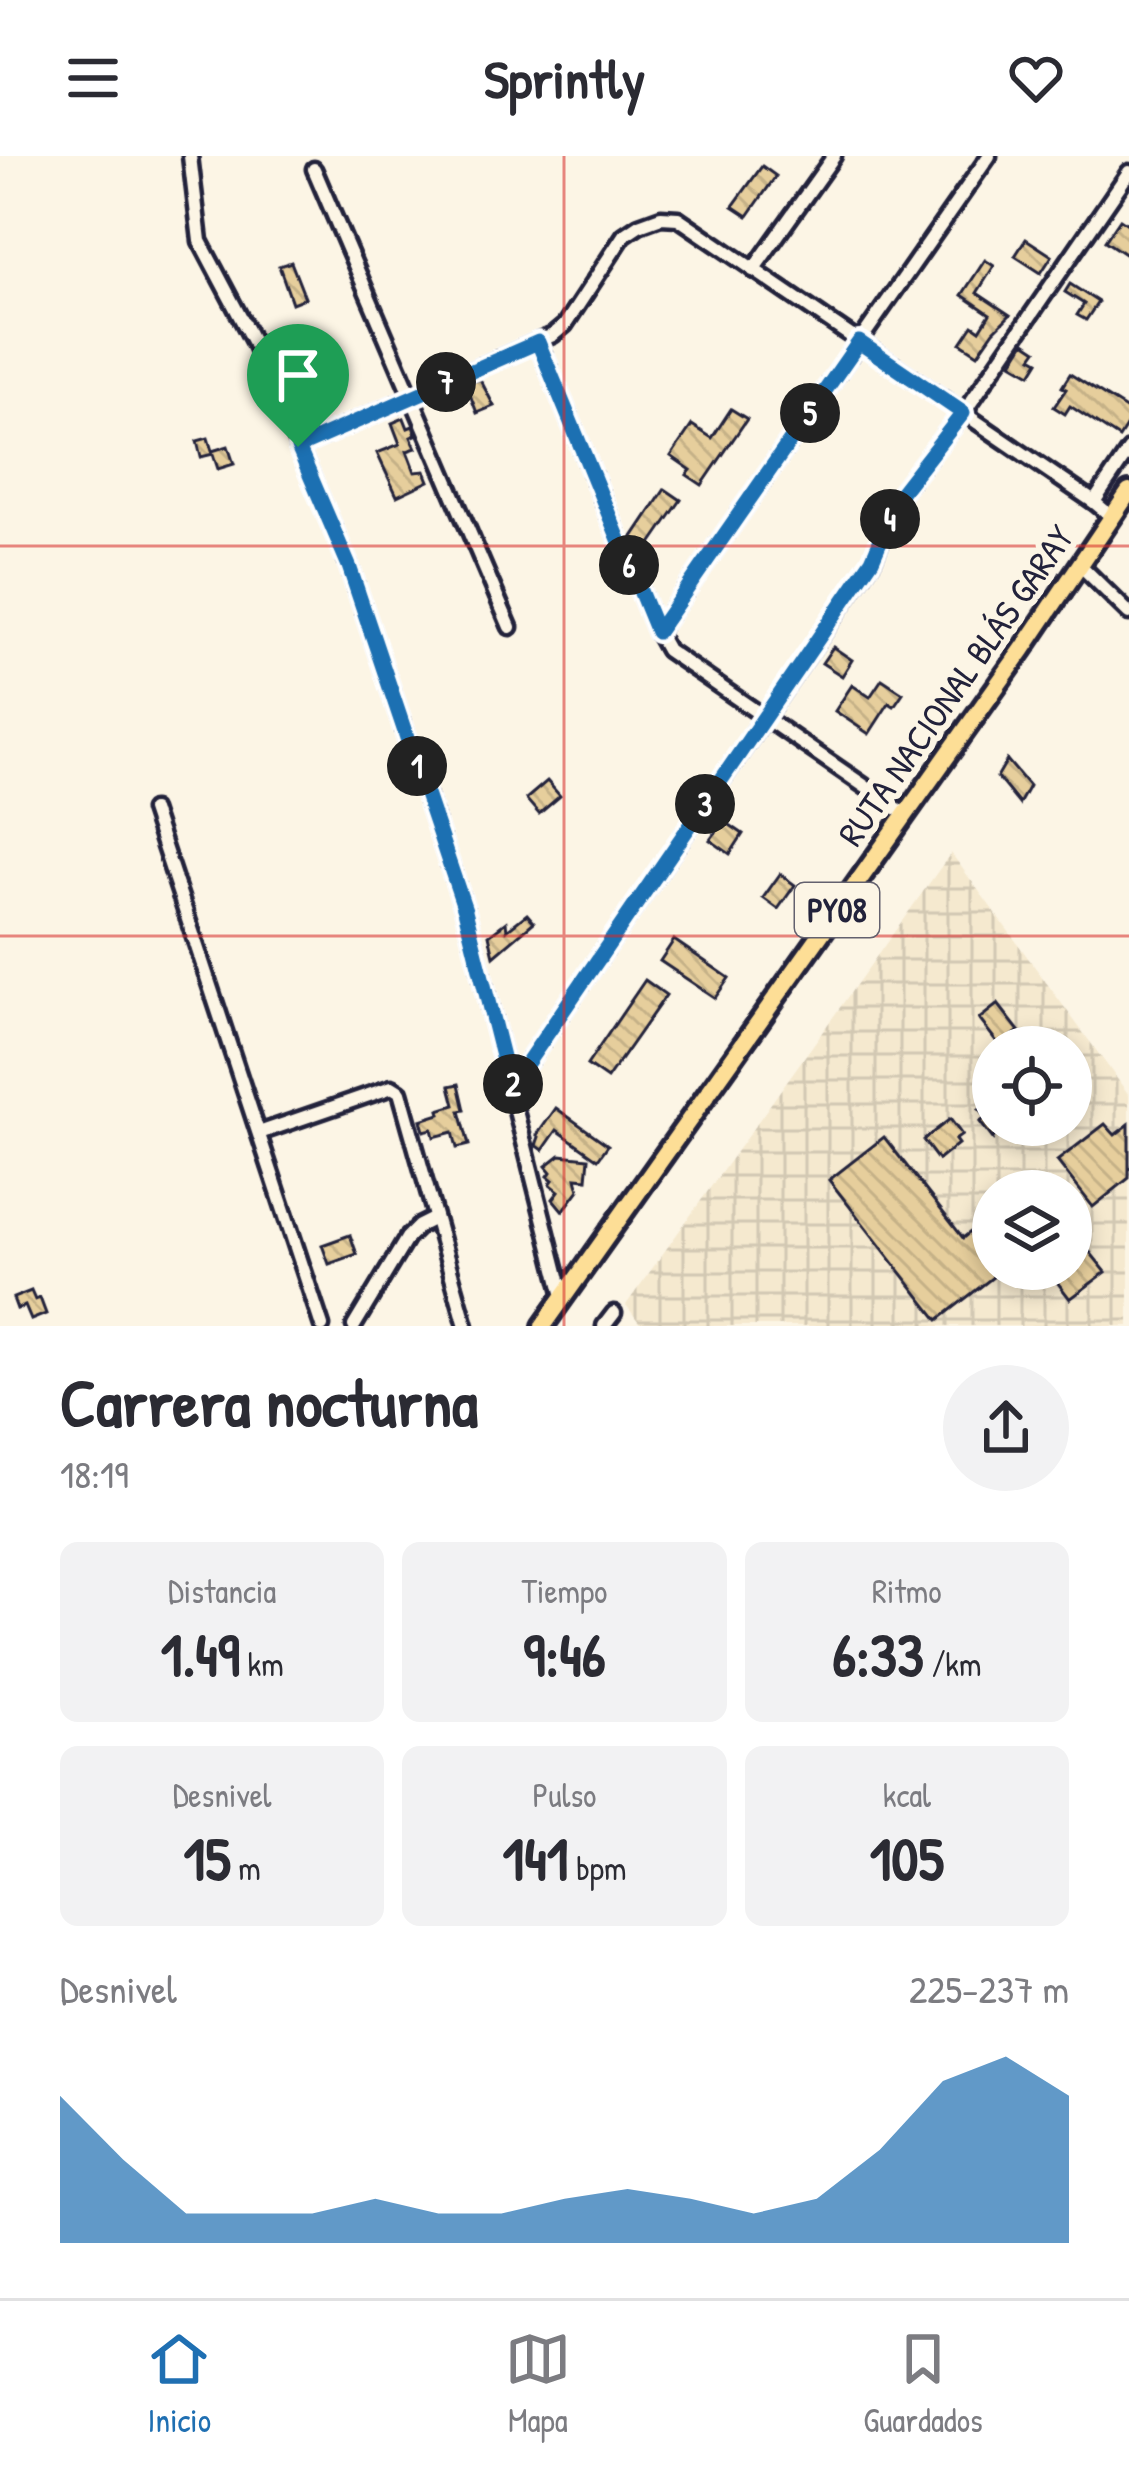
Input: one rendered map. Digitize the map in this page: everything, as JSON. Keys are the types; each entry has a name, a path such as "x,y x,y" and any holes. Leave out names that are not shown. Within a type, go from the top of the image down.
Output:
{"highway":[{"name":"RUTA NACIONAL BLÁS GARAY","path":"542,1326 1129,492"}],"street":[{"path":"190,156 200,241 255,345 349,566 465,910 563,1296"},
{"path":"754,270 834,156"},
{"path":"657,632 989,156"},
{"path":"314,169 510,627"},
{"path":"510,1088 872,560 902,491 963,413 1129,172"},
{"path":"298,447 553,335 566,325 624,235 662,217 678,218 1112,517"},
{"path":"538,342 667,650 905,814"},
{"path":"1094,502 1129,450"},
{"path":"1080,565 1129,613"},
{"path":"152,810 322,1326"},
{"path":"259,1133 392,1087 400,1092 466,1326"},
{"path":"354,1326 407,1238 436,1218"},
{"path":"604,1326 614,1313"}],"shaded area":[{"path":"951,853 1078,1026 972,1026 972,1146 1092,1146 1092,1045 1129,1095 1129,1326 642,1326 626,1305"}],"building":[{"path":"762,166 776,176 748,216 733,206"},
{"path":"1120,219 1129,225 1129,257 1105,241"},
{"path":"1026,239 1052,256 1041,273 1015,256"},
{"path":"985,260 994,266 977,293 1010,315 978,354 961,343 973,325 980,330 990,314 962,295"},
{"path":"291,262 305,298 292,303 279,266"},
{"path":"1070,284 1098,302 1086,320 1077,315 1084,304 1065,292"},
{"path":"1025,342 1037,350 1032,357 1039,361 1031,374 1012,363"},
{"path":"1070,374 1129,411 1129,422 1119,438 1070,406 1065,414 1054,407"},
{"path":"480,379 494,406 477,413 466,384"},
{"path":"731,409 747,419 702,485 671,456 692,425 712,438"},
{"path":"404,418 416,435 411,437 416,448 407,451 415,472 425,471 429,481 397,496 377,453 400,444 392,423"},
{"path":"208,438 212,451 228,446 234,464 218,469 213,454 201,457 197,441"},
{"path":"665,489 681,500 646,551 631,540"},
{"path":"833,647 852,660 842,676 822,663"},
{"path":"882,679 903,693 894,706 889,703 869,734 835,711 852,685 870,697"},
{"path":"1007,760 1029,786 1019,804 997,777"},
{"path":"547,781 560,796 539,814 526,799"},
{"path":"724,821 743,834 730,854 710,840"},
{"path":"780,874 795,885 778,909 763,898"},
{"path":"527,914 534,922 494,956 489,935 506,922 507,930"},
{"path":"674,940 729,978 715,998 660,961"},
{"path":"645,980 666,995 607,1079 587,1065"},
{"path":"998,1004 1015,1026 984,1026 979,1019"},
{"path":"459,1084 469,1145 457,1148 453,1132 434,1137 432,1129 424,1131 421,1120 455,1105 450,1086"},
{"path":"556,1108 608,1145 598,1159 557,1130 543,1150 536,1145 537,1135"},
{"path":"950,1119 962,1135 938,1160 923,1140"},
{"path":"1105,1124 1115,1135 1129,1124 1129,1178 1093,1207 1092,1170 1064,1170 1057,1161 1076,1146 1092,1146 1092,1134"},
{"path":"884,1137 963,1238 972,1231 972,1290 976,1290 938,1320 829,1180"},
{"path":"560,1155 589,1158 587,1179 576,1178 579,1190 563,1211 553,1199 559,1191 550,1184 553,1180 546,1166"},
{"path":"350,1235 357,1254 329,1264 322,1245"},
{"path":"1092,1255 1106,1272 1092,1282"},
{"path":"31,1291 35,1300 40,1298 46,1314 31,1320 25,1306 17,1309 13,1298"}],"route":[{"path":"538,342 657,632 859,342 963,413 902,491 872,560 510,1088 465,910 349,566 298,447 538,342"}]}
